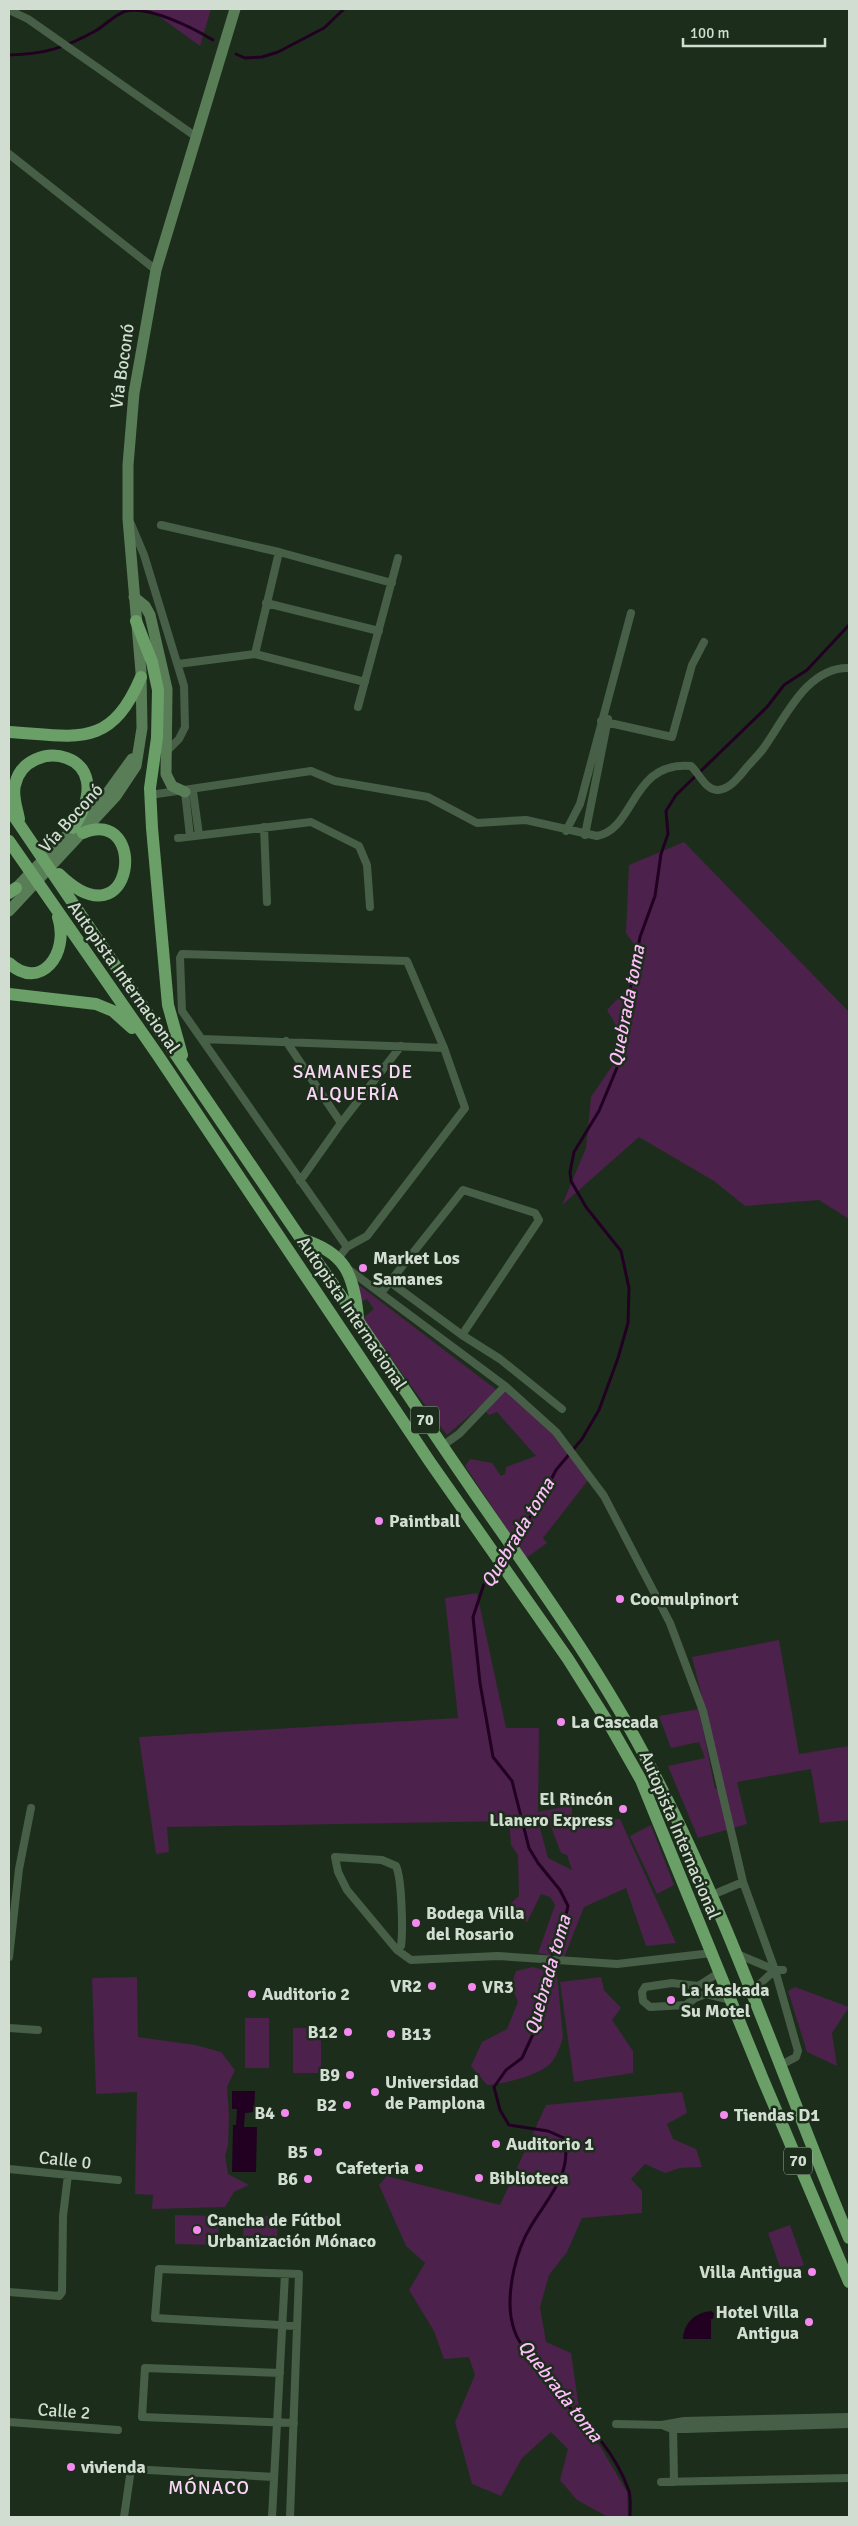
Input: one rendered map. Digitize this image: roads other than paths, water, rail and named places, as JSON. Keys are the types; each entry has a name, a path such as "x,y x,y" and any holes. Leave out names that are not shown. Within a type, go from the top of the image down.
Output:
{"highway":[{"path":"136,622 152,662 159,698 150,795 154,865 168,1004 176,1040 191,1078"},
{"path":"9,732 75,736 97,732 117,719 126,708 141,677"},
{"path":"22,829 14,799 16,780 33,761 45,756 55,755 68,758 78,765 87,781 87,801 78,831 100,828 116,835 124,852 123,874 116,888 104,895 89,895 66,887"},
{"name":"Autopista Internacional","path":"9,809 39,855 66,887 191,1078 358,1321 613,1700 653,1772 712,1895 752,1991 849,2238"},
{"name":"Autopista Internacional","path":"12,847 157,1054 430,1462 597,1703 641,1780 762,2077 849,2282"},
{"path":"9,963 19,970 34,972 46,967 56,959 62,940 60,924 53,905"},
{"path":"9,994 82,1001 103,1006 122,1018 157,1054"},
{"path":"301,1239 344,1257 354,1288 358,1321"}],"main road":[{"name":"Vía Boconó","path":"9,910 78,831 113,787 128,766 141,739 141,677 128,519 128,465 134,393 146,313 156,270 235,9"},
{"path":"134,597 145,606 150,615 165,674 168,696 165,754 168,781 174,787 189,791"},
{"name":"Vía Boconó","path":"13,890 78,831"}],"street":[{"path":"19,9 28,19"},
{"path":"9,10 28,19 196,136"},
{"path":"9,154 156,270"},
{"path":"128,519 144,555 178,664 185,696 183,734 165,754"},
{"path":"161,525 279,552 392,583"},
{"path":"255,654 279,552"},
{"path":"358,707 398,558"},
{"path":"266,603 379,631"},
{"path":"585,835 598,771 606,711 631,613"},
{"path":"605,722 669,738 675,735 692,665 704,642"},
{"path":"178,664 255,654 365,682"},
{"path":"150,795 189,791 311,771 335,781 428,797 477,822 526,820 585,835 607,834 623,817 647,779 680,765 691,766 708,787 718,790 732,785 763,749 806,688 827,672 837,668 849,668"},
{"path":"168,696 185,696"},
{"path":"566,830 580,804 589,768 605,722"},
{"path":"589,768 598,771"},
{"path":"189,791 199,835"},
{"path":"189,791 190,836"},
{"path":"178,838 311,822 359,846 367,864 370,907"},
{"path":"264,827 267,902"},
{"path":"344,1257 367,1236 464,1112 465,1102 407,961 182,954 180,958 180,1005 300,1181 344,1257 381,1293 505,1386 556,1432 604,1496 670,1623 704,1711 743,1882 779,1970 798,2051 796,2057 781,2064"},
{"path":"202,1039 286,1040 444,1048"},
{"path":"286,1040 341,1123"},
{"path":"300,1181 341,1123 401,1046"},
{"path":"381,1293 463,1190 535,1213 539,1220 462,1335"},
{"path":"390,1282 462,1335 500,1359 562,1409"},
{"path":"442,1446 459,1434 505,1386"},
{"path":"9,1957 12,1895 31,1808"},
{"path":"397,1950 401,1946 402,1937 401,1902 396,1866 382,1860 335,1857 342,1882 397,1950 406,1958 417,1961 498,1956 616,1964 712,1953"},
{"path":"712,1895 743,1882"},
{"path":"737,1954 779,1970"},
{"path":"752,1991 779,1970"},
{"path":"720,1972 702,1985 692,1986 672,1983 645,1987 642,1992 643,2001 650,2007 686,2005 695,1998 706,1994 732,2001"},
{"path":"692,1986 695,1998"},
{"path":"9,2028 38,2030"},
{"name":"Calle 0","path":"9,2169 118,2180"},
{"path":"9,2292 59,2296 62,2292 63,2216 68,2175"},
{"path":"290,2517 298,2326 299,2274 159,2269 156,2318 298,2326"},
{"path":"272,2517 285,2274"},
{"path":"280,2372 145,2368 142,2417 294,2422"},
{"path":"672,2426 849,2417"},
{"name":"Calle 2","path":"9,2422 118,2430"},
{"path":"616,2424 672,2426 849,2424"},
{"path":"672,2426 674,2482"},
{"path":"124,2517 131,2469 274,2477"},
{"path":"661,2482 849,2478"}],"waterway":[{"path":"236,54 245,58 262,57 278,52 324,28 344,9"},
{"path":"9,55 33,53 65,46 97,30 122,12 136,10 171,19 213,40"},
{"name":"Quebrada toma","path":"513,1544 540,1501 556,1470 582,1439 599,1410 618,1358 628,1323 629,1288 621,1251 586,1207 571,1181 570,1172 574,1152 599,1111 619,1063 626,1011 640,937 655,896 661,854 668,834 666,811 676,795 767,707 784,685 807,670 849,625"},
{"name":"Quebrada toma","path":"497,1565 485,1581 473,1617 480,1683 493,1757 512,1781 529,1848 538,1863 560,1890 568,1906 564,1923 542,1984 540,2019 522,2058 506,2070 494,2087 500,2110 509,2125 548,2131 564,2138 566,2151 565,2163 557,2185 531,2226 517,2258 510,2294 511,2317 521,2344 548,2372 565,2402 597,2436 613,2458 629,2491 630,2517"}],"place":[{"name":"Market Los Samanes","path":"363,1268"},
{"name":"Paintball","path":"379,1521"},
{"name":"Coomulpinort","path":"620,1599"},
{"name":"La Cascada","path":"561,1722"},
{"name":"El Rincón Llanero Express","path":"623,1809"},
{"name":"Bodega Villa del Rosario","path":"416,1923"},
{"name":"VR2","path":"432,1986"},
{"name":"VR3","path":"472,1987"},
{"name":"Auditorio 2","path":"252,1994"},
{"name":"La Kaskada Su Motel","path":"671,2000"},
{"name":"B12","path":"348,2032"},
{"name":"B13","path":"391,2034"},
{"name":"B9","path":"350,2075"},
{"name":"Universidad de Pamplona","path":"375,2092"},
{"name":"B2","path":"347,2105"},
{"name":"B4","path":"285,2113"},
{"name":"Tiendas D1","path":"724,2115"},
{"name":"Auditorio 1","path":"496,2144"},
{"name":"B5","path":"318,2152"},
{"name":"Cafeteria","path":"419,2168"},
{"name":"Biblioteca","path":"479,2178"},
{"name":"B6","path":"308,2179"},
{"name":"Cancha de Fútbol Urbanización Mónaco","path":"197,2230"},
{"name":"Villa Antigua","path":"812,2272"},
{"name":"Hotel Villa Antigua","path":"809,2322"},
{"name":"vivienda","path":"71,2467"}],"district":[{"name":"SAMANES DE ALQUERÍA","path":"353,1083"},
{"name":"MÓNACO","path":"209,2488"}]}
